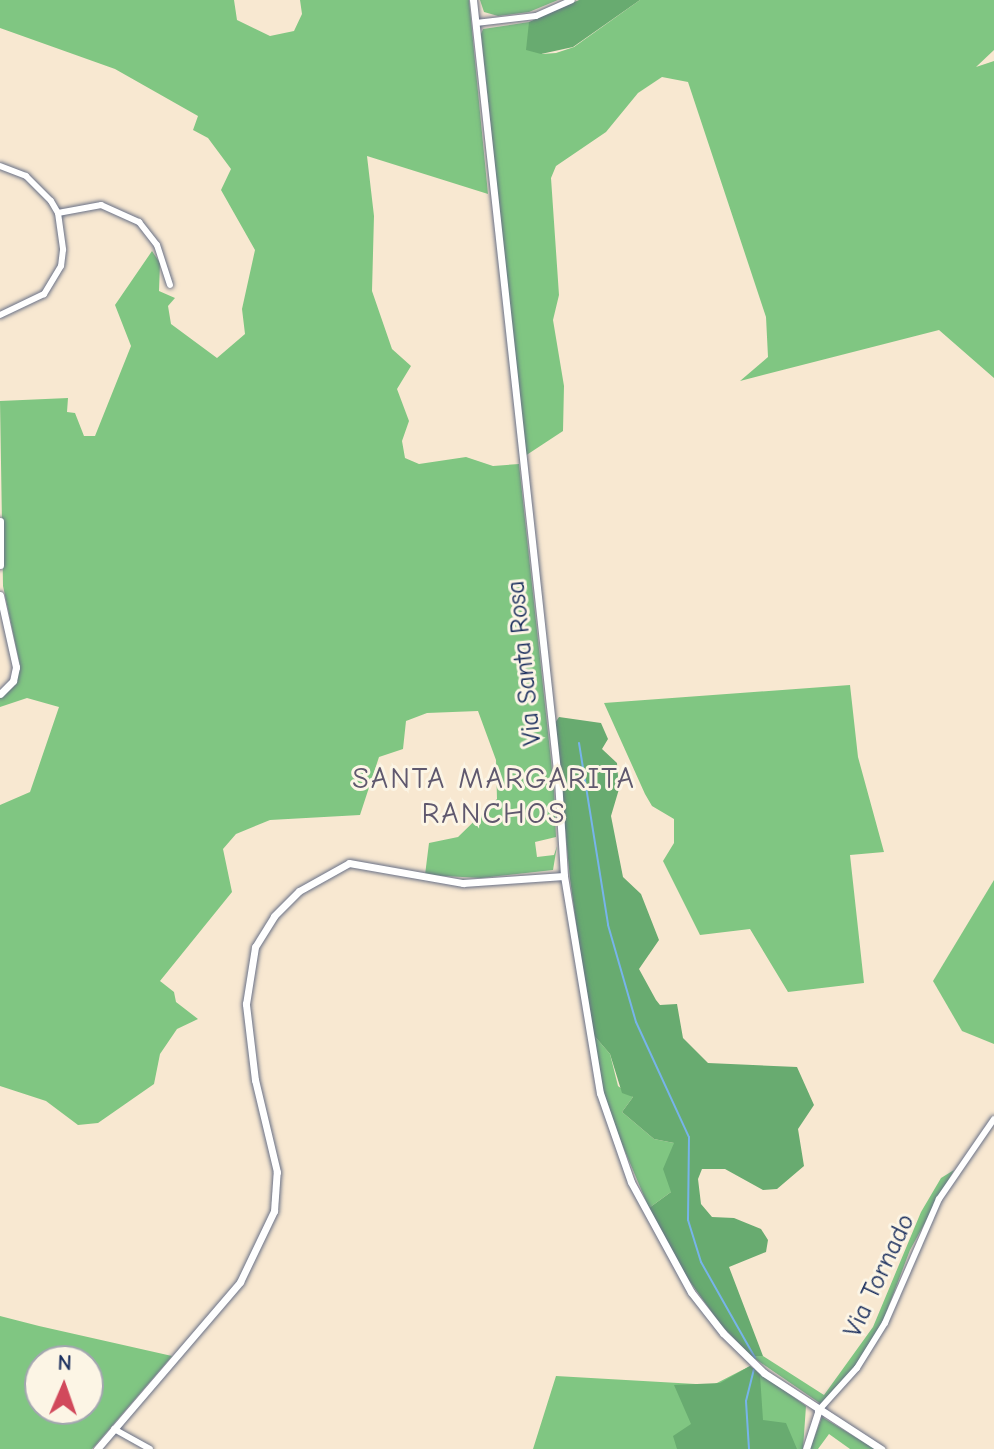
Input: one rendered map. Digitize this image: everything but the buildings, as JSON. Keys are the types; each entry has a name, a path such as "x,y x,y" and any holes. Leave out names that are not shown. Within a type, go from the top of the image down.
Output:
{"street":[{"name":"Via Santa Rosa","path":"473,0 558,780 564,876 589,1046 631,1182 691,1292 723,1333 764,1373 818,1411 881,1449"},
{"path":"476,23 536,16 572,0"},
{"path":"0,166 26,176 58,213 63,250 53,282 31,303 0,315"},
{"path":"58,213 101,205 139,222 157,245 170,285"},
{"path":"0,521 0,565"},
{"path":"0,595 16,658 3,692"},
{"path":"97,1449 240,1282 274,1211 277,1172 255,1080 246,1004 255,947 274,916 299,891 349,863 463,883 564,876"},
{"name":"Via Tornado","path":"806,1449 818,1411 857,1368 885,1323 939,1199 994,1119"},
{"path":"114,1429 150,1449"}],"green space":[{"path":"0,0 234,0 237,20 270,36 294,31 302,14 300,0 469,0 488,194 367,156 374,216 372,291 392,349 411,366 397,389 409,421 402,441 405,458 419,464 466,457 493,466 519,464 554,788 556,837 535,842 537,857 554,855 557,846 553,870 481,878 425,875 429,843 458,837 497,799 496,760 478,711 427,713 406,721 403,749 379,757 360,815 270,820 236,834 223,849 232,892 160,981 174,992 176,1002 198,1019 177,1029 160,1054 154,1084 98,1123 78,1125 46,1101 0,1086 0,805 30,792 59,707 27,698 0,707 0,697 14,686 20,665 3,586 0,401 68,398 67,412 75,413 84,436 95,436 131,346 115,305 152,251 160,263 159,291 175,298 168,306 171,324 217,358 245,334 242,309 255,250 221,190 231,169 208,138 193,130 198,116 115,69 0,28"},
{"path":"480,0 558,0 529,12 498,16 484,12"},
{"path":"579,0 640,0 573,47 541,54 526,50 529,22"},
{"path":"640,0 994,0 994,50 976,67 994,61 994,378 939,330 740,381 768,357 766,317 688,82 662,77 638,93 606,132 556,166 551,178 559,295 553,320 564,386 563,431 525,456 481,34 483,29 529,22 542,54 556,53 574,47"},
{"path":"850,685 858,757 884,852 850,855 864,983 788,992 750,929 700,935 663,861 674,843 674,819 652,806 604,703"},
{"path":"559,717 601,723 608,739 602,749 617,763 619,789 611,816 623,877 641,894 659,940 639,969 656,1000 660,1005 677,1004 683,1038 708,1063 797,1067 814,1105 798,1129 804,1166 777,1189 763,1190 725,1169 702,1169 698,1179 701,1204 712,1217 734,1218 761,1229 768,1240 766,1252 729,1267 763,1356 751,1356 721,1325 678,1265 649,1208 671,1192 663,1169 674,1143 654,1139 622,1112 633,1097 622,1093 610,1054 591,1032 570,879 555,723"},
{"path":"994,880 994,1044 962,1031 933,981"},
{"path":"591,1032 610,1054 618,1086 633,1097 622,1112 654,1139 674,1143 671,1192 649,1208 608,1111"},
{"path":"954,1170 910,1250 883,1321 856,1365 821,1404 751,1356 763,1356 824,1395 873,1327 921,1212 941,1178"},
{"path":"0,1316 172,1356 92,1449 0,1449"},
{"path":"750,1366 806,1406 803,1449 533,1449 556,1376 713,1385"},
{"path":"750,1366 760,1375 763,1420 786,1423 797,1449 677,1449 673,1436 691,1424 674,1385 720,1383"},
{"path":"822,1417 875,1449 850,1449 829,1434 818,1449 810,1449"}],"waterway":[{"path":"579,743 608,925 636,1022 689,1137 688,1220 701,1262 755,1358"},
{"path":"749,1449 746,1401 754,1369"}],"district":[{"name":"SANTA MARGARITA RANCHOS","path":"494,796"}]}
